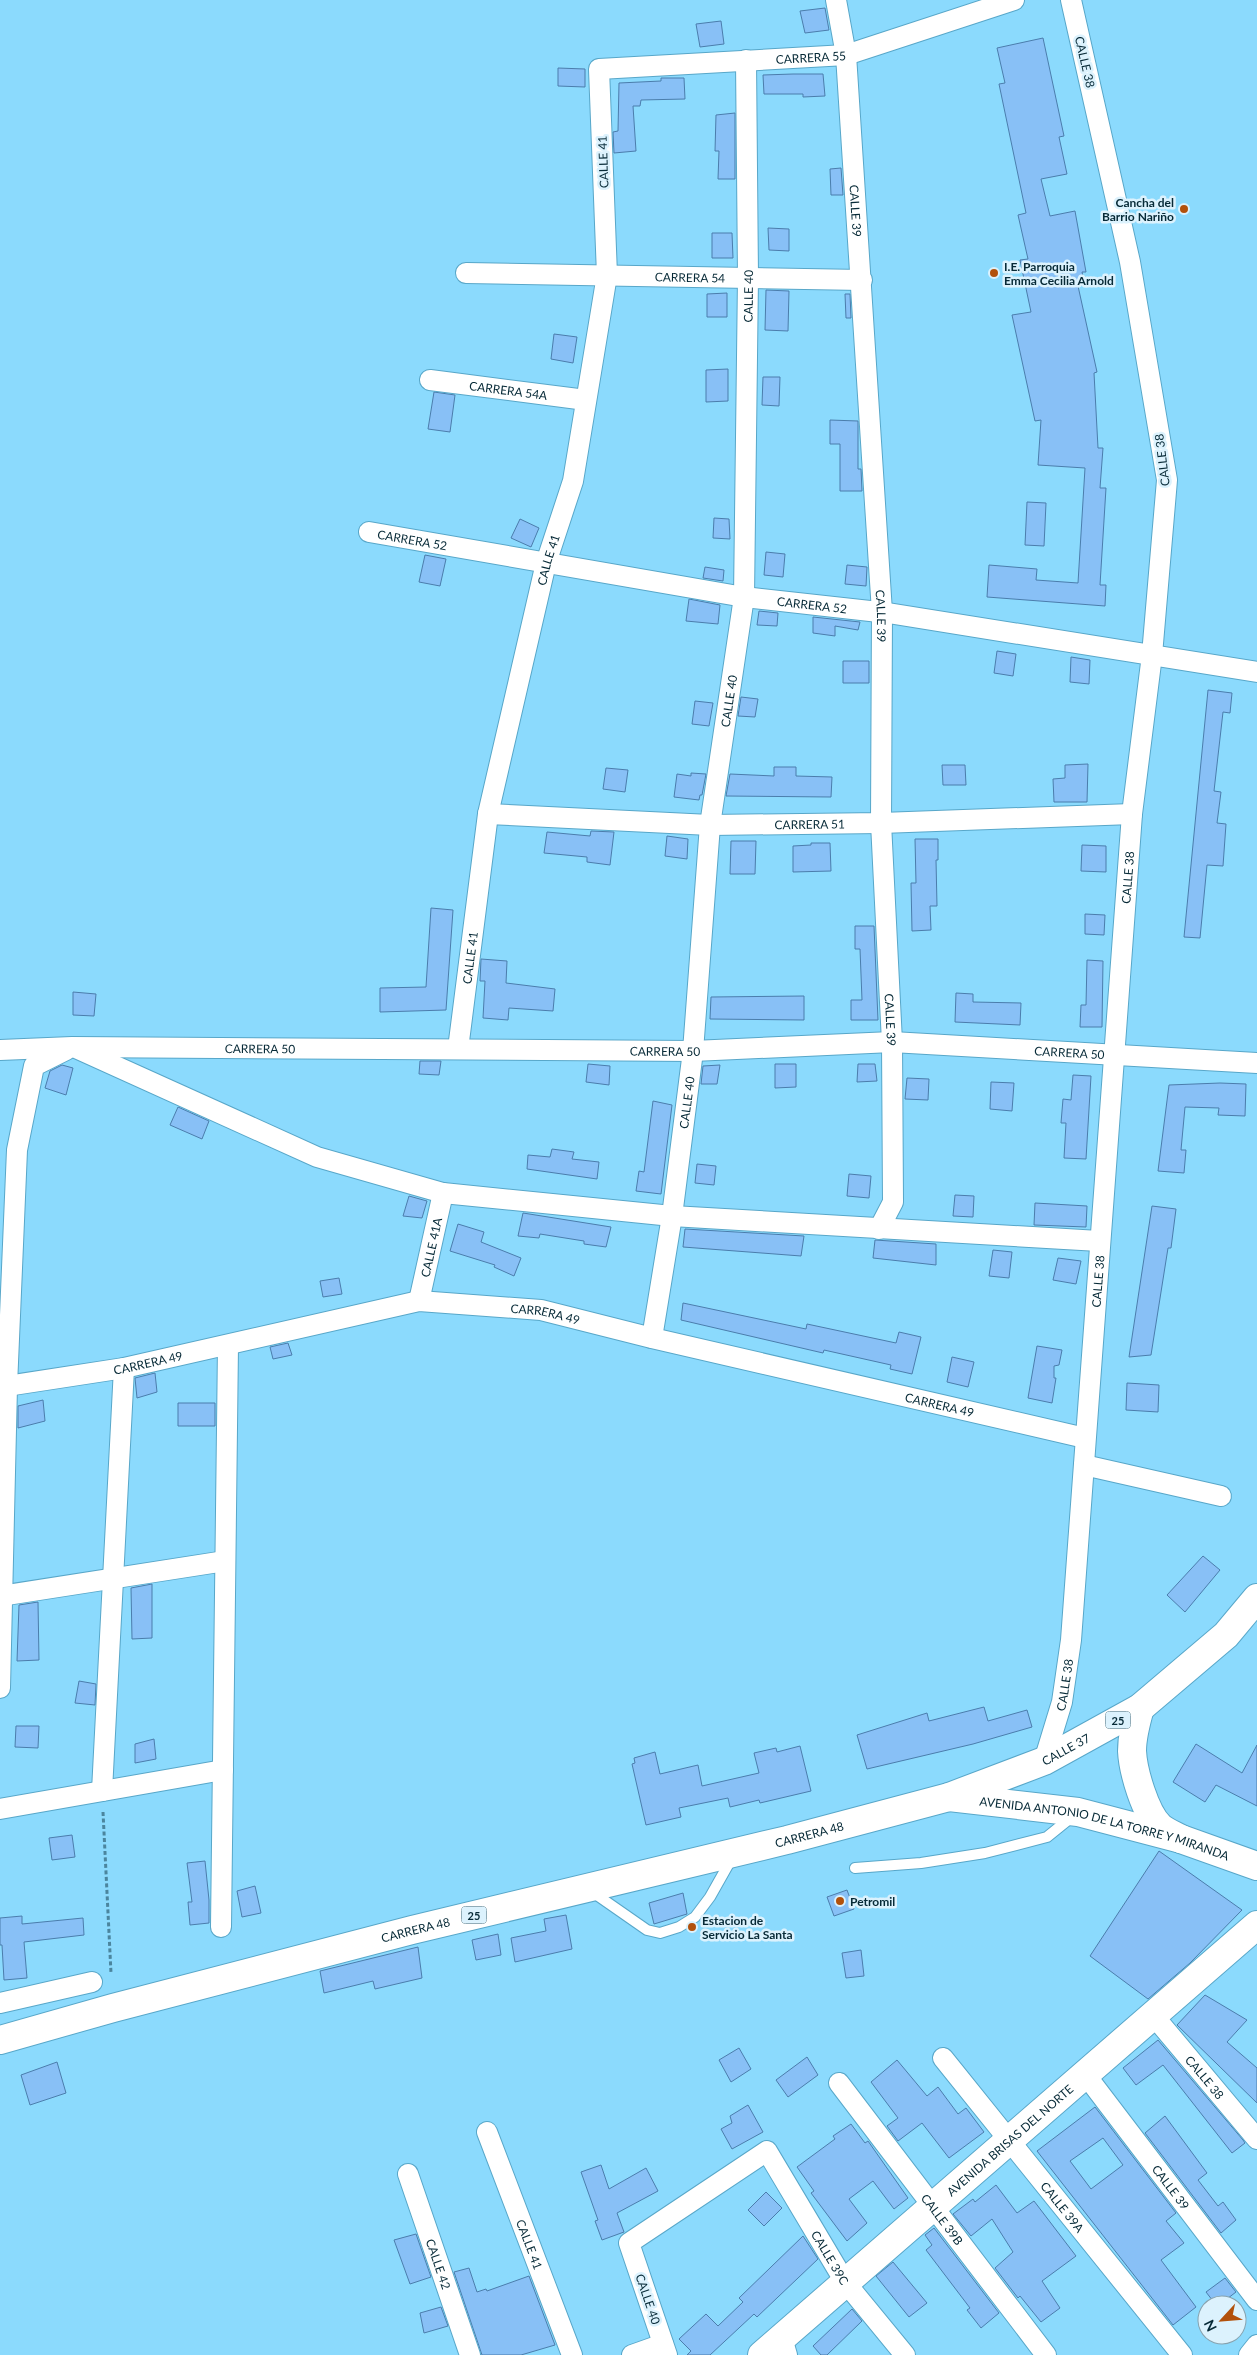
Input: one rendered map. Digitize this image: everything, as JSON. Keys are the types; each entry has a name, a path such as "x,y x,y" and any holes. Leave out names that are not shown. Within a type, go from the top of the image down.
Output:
{"main road":[{"name":"CALLE 37","path":"949,1797 1044,1761 1140,1708 1226,1635 1257,1598"},
{"path":"1140,1708 1133,1734 1132,1751 1140,1786 1150,1812 1160,1826 1180,1839"},
{"name":"AVENIDA ANTONIO DE LA TORRE Y MIRANDA","path":"949,1797 1078,1812 1180,1839 1257,1866"},
{"name":"CARRERA 48","path":"0,2040 113,2008 412,1930 735,1852 949,1797"},
{"name":"AVENIDA BRISAS DEL NORTE","path":"777,2349 846,2282 1257,1925"}],"street":[{"name":"CALLE 39","path":"836,0 846,55 882,612 880,823 892,1042 893,1202 879,1229"},
{"name":"CARRERA 55","path":"599,69 846,55 1014,0"},
{"name":"CALLE 38","path":"1044,1761 1062,1702 1070,1649 1132,814 1152,655 1167,480 1130,262 1071,0"},
{"name":"CALLE 40","path":"652,1338 672,1216 693,1051 710,825 744,597 748,277 746,60"},
{"name":"CALLE 41","path":"458,1049 488,814 546,562 573,481 607,275 599,69"},
{"name":"CARRERA 54","path":"466,273 862,280"},
{"name":"CARRERA 54A","path":"430,380 586,400"},
{"name":"CARRERA 52","path":"368,532 744,597 882,612 1257,672"},
{"name":"CARRERA 51","path":"488,814 710,825 880,823 1132,814"},
{"name":"CARRERA 50","path":"0,1050 72,1047 693,1051 892,1042 1257,1063"},
{"path":"0,1688 4,1387 17,1150 34,1066 72,1047 317,1157 443,1193 672,1216 1099,1242"},
{"name":"CALLE 41A","path":"419,1301 443,1193"},
{"name":"CARRERA 49","path":"4,1387 124,1368 419,1301 541,1310 652,1338 1085,1438"},
{"path":"221,1927 228,1345"},
{"path":"102,1791 124,1368"},
{"path":"1084,1465 1222,1496"},
{"path":"1,1595 225,1561"},
{"path":"0,1809 223,1770"},
{"path":"0,2003 92,1982"},
{"name":"CALLE 38","path":"1153,2015 1257,2139"},
{"name":"CALLE 39A","path":"943,2058 1182,2355"},
{"name":"CALLE 39","path":"1085,2074 1257,2300"},
{"name":"CALLE 39B","path":"840,2083 1046,2355"},
{"name":"CALLE 41","path":"487,2132 572,2355"},
{"name":"CALLE 39C","path":"629,2243 767,2151 846,2282 906,2355"},
{"name":"CALLE 42","path":"408,2174 470,2355"},
{"name":"CALLE 40","path":"629,2243 665,2349"},
{"path":"1249,2355 1257,2345"},
{"path":"632,2355 665,2349"}],"lane":[{"path":"855,1868 921,1863 985,1853 1047,1837 1078,1812"},
{"path":"586,1888 613,1904 647,1930 660,1933 679,1927 696,1917 710,1898 735,1852"}],"path":[{"path":"102,1791 113,2008"}],"building":[{"path":"825,8 829,30 805,33 800,11"},
{"path":"721,21 724,44 700,47 696,24"},
{"path":"1043,38 1064,136 1059,137 1067,174 1041,179 1050,216 1075,211 1086,272 1082,272 1085,285 1078,286 1097,372 1094,373 1098,448 1103,448 1100,488 1106,488 1100,585 1106,585 1105,606 987,597 989,565 1037,569 1036,580 1078,583 1085,468 1038,465 1041,420 1035,421 1012,315 1031,312 1020,260 1028,259 1018,215 1026,213 999,84 1005,83 997,48"},
{"path":"558,68 585,69 585,87 558,86"},
{"path":"823,74 825,96 803,97 803,94 764,94 763,75"},
{"path":"661,78 684,78 685,99 641,100 640,106 633,106 636,151 614,153 613,132 618,131 619,83 661,81"},
{"path":"735,113 735,179 718,179 719,151 715,151 716,115"},
{"path":"841,168 843,195 831,195 830,169"},
{"path":"768,228 789,229 789,251 769,250"},
{"path":"712,233 732,233 733,258 712,258"},
{"path":"766,290 789,291 788,331 765,330"},
{"path":"727,293 727,317 707,317 707,294"},
{"path":"845,294 850,294 851,318 846,318"},
{"path":"554,334 577,337 573,363 551,359"},
{"path":"728,369 728,401 706,402 706,370"},
{"path":"763,377 780,377 779,406 762,405"},
{"path":"434,392 455,395 450,432 428,429"},
{"path":"830,420 858,421 858,469 861,469 862,491 840,491 840,444 830,444"},
{"path":"1027,502 1046,503 1044,546 1025,545"},
{"path":"714,518 729,519 730,539 713,538"},
{"path":"520,519 539,528 531,547 511,538"},
{"path":"766,552 785,554 783,577 764,575"},
{"path":"425,555 446,559 440,586 419,582"},
{"path":"847,565 867,567 866,586 845,584"},
{"path":"705,567 724,570 723,581 703,578"},
{"path":"689,599 720,605 718,624 686,621"},
{"path":"759,611 778,613 777,626 757,625"},
{"path":"813,617 860,622 858,630 835,626 835,636 813,633"},
{"path":"997,651 1016,654 1013,676 994,673"},
{"path":"1071,657 1090,660 1089,684 1070,682"},
{"path":"843,661 869,661 869,683 843,683"},
{"path":"1208,690 1232,693 1230,713 1223,712 1214,791 1221,792 1217,823 1226,824 1223,866 1207,865 1200,938 1184,937"},
{"path":"741,697 758,699 755,717 738,716"},
{"path":"695,701 713,703 709,726 692,724"},
{"path":"1088,764 1087,802 1054,802 1053,779 1065,778 1065,765"},
{"path":"942,765 965,765 966,785 943,785"},
{"path":"774,767 796,767 796,776 832,777 831,797 726,796 730,774 774,776"},
{"path":"606,768 628,770 625,792 603,789"},
{"path":"691,773 706,774 702,795 700,795 699,800 674,797 677,774 691,776"},
{"path":"591,831 614,832 610,865 587,862 587,857 544,853 547,832 590,836"},
{"path":"667,836 688,839 687,859 665,856"},
{"path":"915,839 938,839 938,860 936,860 937,906 930,906 931,930 912,931 911,883 916,883"},
{"path":"731,841 756,841 755,874 730,874"},
{"path":"811,843 830,843 831,871 793,872 793,846 811,845"},
{"path":"1082,845 1106,846 1106,872 1081,871"},
{"path":"431,908 453,910 446,1010 380,1012 380,988 426,987"},
{"path":"1085,914 1105,915 1104,935 1085,934"},
{"path":"855,926 874,926 878,1020 851,1020 851,1000 862,1000 860,949 855,949"},
{"path":"481,959 507,961 506,983 555,989 553,1011 509,1008 508,1020 483,1018 485,981 480,981"},
{"path":"1087,960 1103,961 1102,1027 1080,1027 1081,1005 1086,1005"},
{"path":"73,992 96,994 94,1016 73,1015"},
{"path":"956,993 973,994 973,1002 1021,1003 1020,1025 955,1022"},
{"path":"804,996 804,1020 710,1019 711,997"},
{"path":"420,1061 441,1061 439,1075 419,1074"},
{"path":"588,1064 610,1066 609,1085 586,1082"},
{"path":"775,1064 796,1064 796,1087 775,1088"},
{"path":"858,1064 875,1064 877,1081 857,1082"},
{"path":"62,1065 73,1068 66,1095 45,1088 50,1071"},
{"path":"720,1065 717,1084 701,1084 703,1066"},
{"path":"1073,1075 1091,1076 1086,1159 1064,1158 1066,1123 1061,1123 1063,1099 1071,1100"},
{"path":"907,1078 929,1079 928,1100 905,1099"},
{"path":"991,1082 1014,1083 1012,1111 990,1109"},
{"path":"1246,1084 1245,1116 1218,1115 1219,1108 1185,1107 1181,1150 1186,1150 1184,1173 1158,1171 1169,1085"},
{"path":"653,1101 672,1105 661,1194 636,1191 639,1171 644,1172"},
{"path":"178,1107 209,1121 202,1139 170,1125"},
{"path":"552,1149 574,1152 572,1159 599,1162 597,1179 527,1169 528,1155 550,1157"},
{"path":"697,1164 716,1166 714,1185 695,1183"},
{"path":"849,1174 871,1176 869,1198 847,1196"},
{"path":"955,1195 974,1196 973,1217 953,1216"},
{"path":"409,1196 427,1201 422,1218 403,1216"},
{"path":"1035,1203 1087,1206 1086,1227 1034,1225"},
{"path":"1152,1206 1176,1209 1171,1248 1168,1248 1151,1355 1129,1357"},
{"path":"523,1213 611,1227 606,1247 584,1244 584,1241 540,1234 539,1238 518,1236"},
{"path":"458,1224 484,1232 481,1242 521,1258 514,1276 494,1267 495,1265 450,1251"},
{"path":"685,1229 804,1236 801,1256 683,1247"},
{"path":"875,1240 936,1244 936,1265 873,1258"},
{"path":"993,1250 1012,1252 1009,1278 989,1276"},
{"path":"1058,1258 1081,1261 1076,1284 1053,1280"},
{"path":"339,1278 342,1294 323,1297 320,1281"},
{"path":"683,1303 806,1329 807,1324 896,1343 899,1332 921,1337 912,1374 890,1369 891,1365 824,1350 823,1353 681,1320"},
{"path":"288,1343 292,1355 273,1359 270,1347"},
{"path":"1037,1346 1062,1350 1059,1365 1054,1366 1054,1378 1056,1378 1052,1403 1028,1398"},
{"path":"952,1357 974,1362 968,1387 947,1382"},
{"path":"155,1373 157,1392 137,1398 135,1378"},
{"path":"1127,1383 1159,1385 1158,1412 1126,1410"},
{"path":"43,1400 45,1421 18,1428 18,1406"},
{"path":"178,1403 215,1403 215,1426 178,1426"},
{"path":"1203,1556 1220,1570 1185,1612 1167,1595"},
{"path":"152,1584 152,1638 132,1639 131,1588"},
{"path":"38,1602 39,1660 17,1661 19,1605"},
{"path":"79,1681 96,1684 95,1705 75,1703"},
{"path":"984,1707 988,1721 1027,1710 1032,1727 973,1744 867,1769 857,1735 927,1713 929,1721"},
{"path":"16,1726 39,1726 38,1748 15,1747"},
{"path":"154,1739 156,1759 135,1763 135,1744"},
{"path":"1196,1744 1242,1773 1257,1745 1257,1806 1216,1785 1205,1802 1173,1782"},
{"path":"800,1746 811,1791 760,1803 759,1800 730,1807 728,1798 679,1808 681,1817 646,1825 632,1764 635,1763 634,1758 655,1752 660,1774 698,1765 702,1786 759,1773 754,1753 776,1748 777,1752"},
{"path":"72,1835 75,1857 52,1860 49,1838"},
{"path":"1159,1851 1242,1910 1190,1963 1148,1999 1090,1956"},
{"path":"205,1861 209,1923 190,1925 188,1902 192,1902 187,1863"},
{"path":"255,1886 261,1913 242,1917 237,1891"},
{"name":"Petromil","path":"847,1890 854,1909 834,1916 827,1897"},
{"path":"683,1893 687,1914 654,1924 649,1903"},
{"path":"566,1915 572,1949 515,1962 511,1938 546,1931 544,1919"},
{"path":"22,1916 22,1924 83,1918 84,1935 24,1942 27,1978 4,1980 2,1945 0,1945 0,1918"},
{"path":"498,1934 501,1955 476,1960 472,1940"},
{"path":"418,1947 422,1978 375,1989 373,1981 324,1993 320,1971"},
{"path":"861,1950 864,1976 846,1978 842,1953"},
{"path":"1205,1995 1247,2020 1227,2042 1257,2068 1257,2103 1177,2025"},
{"path":"1158,2040 1245,2143 1232,2153 1163,2065 1136,2085 1123,2068"},
{"path":"739,2048 751,2069 731,2082 719,2060"},
{"path":"807,2057 818,2075 788,2097 776,2080"},
{"path":"897,2060 927,2096 938,2087 958,2114 966,2108 984,2132 949,2158 922,2123 898,2141 887,2126 898,2118 871,2082"},
{"path":"57,2062 66,2093 30,2105 21,2075"},
{"path":"748,2105 763,2132 732,2149 721,2129 732,2123 730,2116"},
{"path":"1095,2107 1176,2213 1166,2221 1184,2243 1161,2260 1196,2307 1173,2325 1037,2151","holes":["1103,2138 1123,2165 1091,2189 1070,2161"]},
{"path":"1165,2116 1207,2173 1198,2180 1218,2206 1223,2202 1236,2220 1221,2233 1145,2133"},
{"path":"851,2124 865,2143 868,2141 908,2198 894,2209 873,2181 849,2199 867,2223 847,2241 811,2193 814,2191 797,2167 835,2139 833,2136"},
{"path":"601,2165 609,2189 646,2168 658,2191 617,2213 624,2232 602,2240 595,2221 598,2220 581,2172"},
{"path":"996,2185 1017,2213 1034,2201 1076,2256 1042,2281 1060,2308 1041,2322 1020,2296 1018,2298 995,2268 1013,2252 992,2219 971,2236 953,2214 973,2199 975,2202"},
{"path":"766,2192 782,2208 764,2226 748,2210"},
{"path":"934,2228 999,2313 981,2328 967,2310 970,2308 926,2250 932,2245 925,2235"},
{"path":"416,2234 431,2277 410,2284 394,2240"},
{"path":"803,2236 818,2259 757,2317 754,2314 710,2355 687,2355 691,2351 679,2339 706,2314 718,2326 743,2302 739,2298"},
{"path":"893,2262 927,2303 909,2317 876,2276"},
{"path":"469,2268 477,2292 486,2289 487,2291 529,2276 555,2345 521,2355 482,2355 454,2272"},
{"path":"1225,2278 1236,2292 1232,2295 1208,2295 1206,2292"},
{"path":"441,2307 448,2326 424,2333 420,2313"},
{"path":"852,2309 862,2321 827,2355 821,2355 813,2346"}],"place":[{"name":"Cancha del Barrio Nariño","path":"1184,209"},
{"name":"I.E. Parroquia Emma Cecilia Arnold","path":"994,273"},
{"name":"Petromil","path":"840,1901"},
{"name":"Estacion de Servicio La Santa","path":"692,1927"}]}
